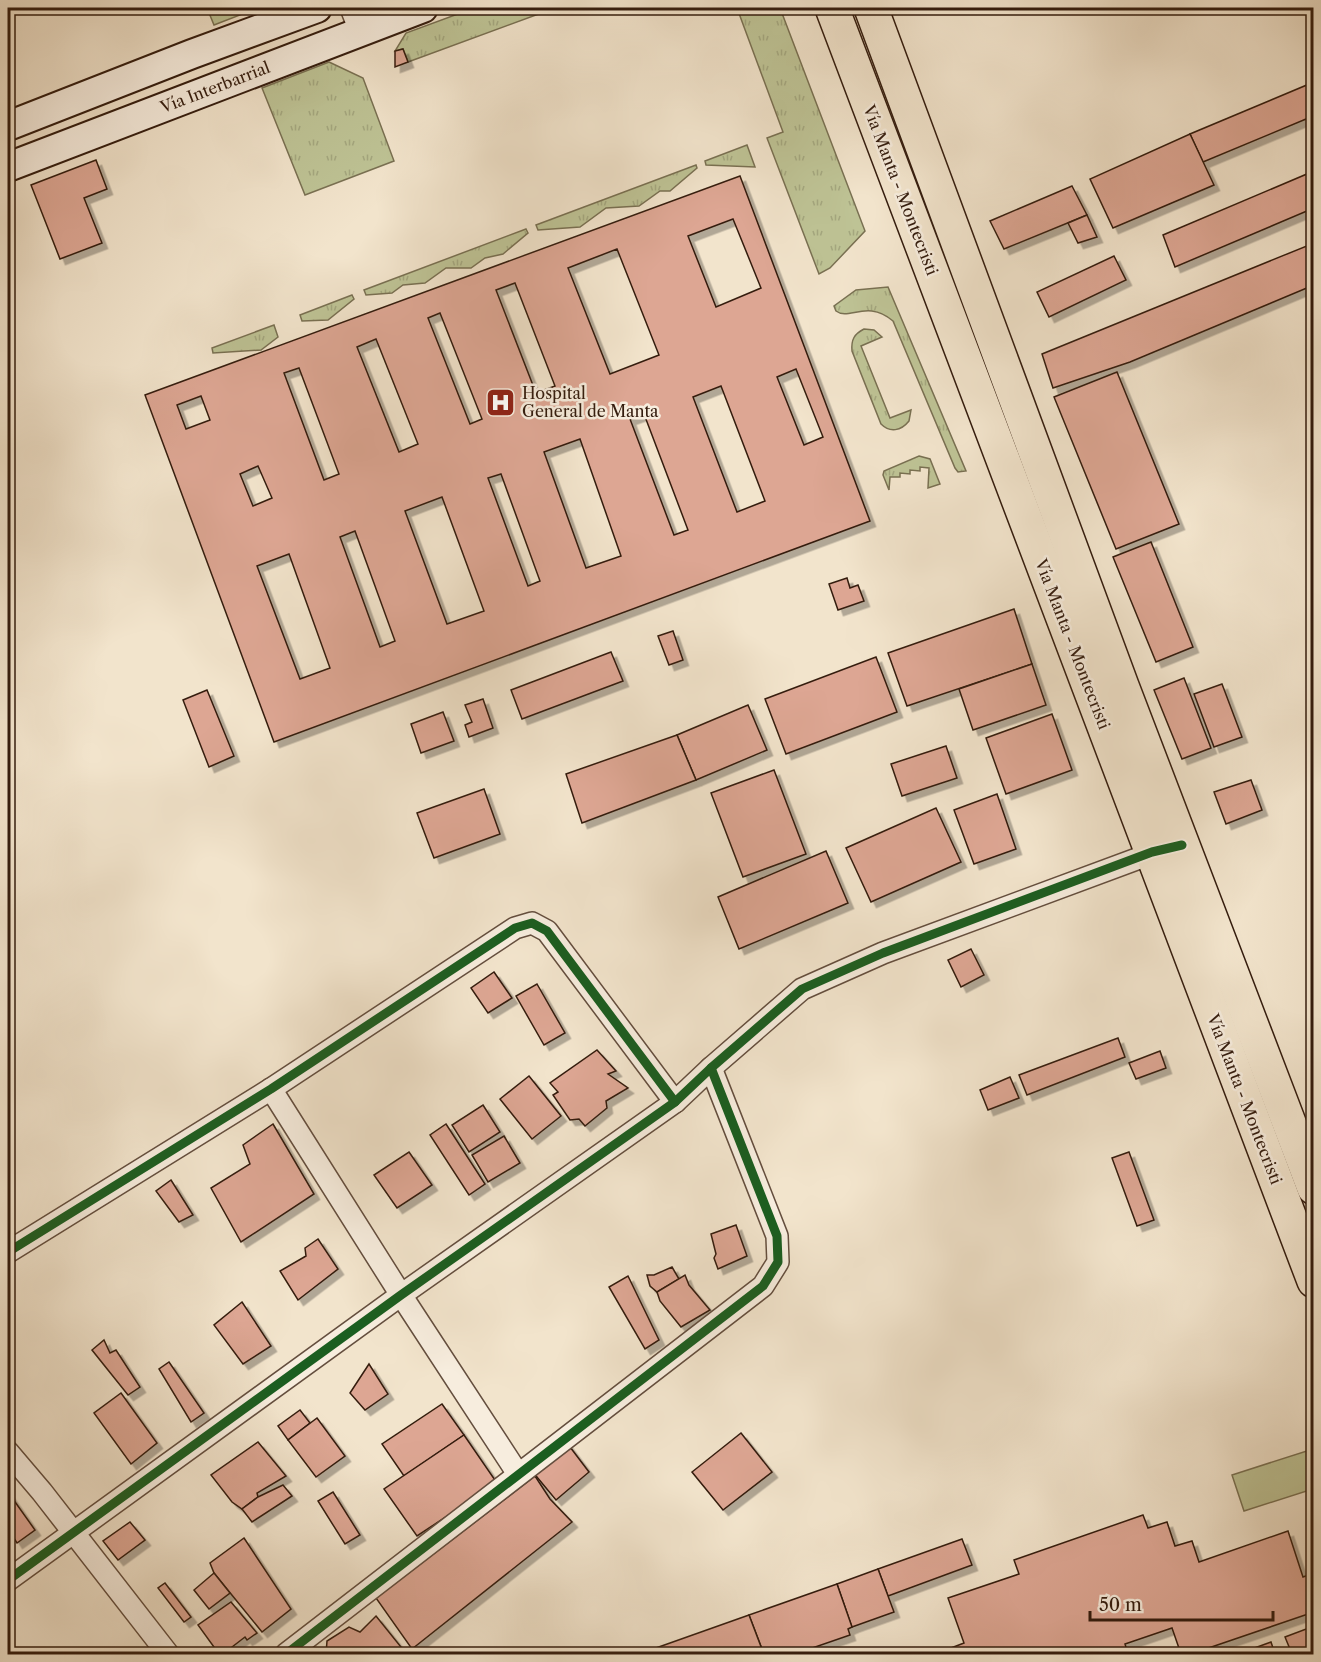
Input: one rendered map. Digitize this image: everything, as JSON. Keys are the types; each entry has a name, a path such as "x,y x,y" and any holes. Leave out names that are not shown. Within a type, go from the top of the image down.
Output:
{"main road":[{"path":"8,126 317,8"},
{"name":"Vía Interbarrial","path":"8,167 356,19 423,8"},
{"name":"Vía Manta - Montecristi","path":"832,8 1167,848 1314,1188"},
{"name":"Vía Manta - Montecristi","path":"871,8 1118,675 1167,848 1314,1281"}],"street":[{"path":"8,1580 401,1295 675,1102 802,988 883,954 1167,848"},
{"path":"8,1252 271,1089 515,928 532,923 547,931 675,1102"},
{"path":"286,1654 763,1286 778,1262 777,1236 711,1068"},
{"path":"271,1089 401,1295 518,1474"},
{"path":"8,1452 42,1492 168,1654"}],"green space":[{"path":"207,8 258,8 214,25"},
{"path":"474,8 555,8 408,62 403,49 395,51 406,33"},
{"path":"737,8 780,8 865,231 830,268 819,274 767,138 783,132"},
{"path":"329,62 363,78 394,161 305,195 262,88"},
{"path":"747,145 755,167 706,165 705,161"},
{"path":"696,165 697,168 670,191 660,191 639,206 606,208 580,227 538,230 536,225"},
{"path":"526,229 528,233 503,254 485,258 471,268 446,268 425,283 403,285 392,293 366,295 364,290"},
{"path":"888,287 966,471 958,472 955,468 893,321 875,312 841,313 836,311 834,306 856,290"},
{"path":"352,295 354,299 328,320 302,321 300,315"},
{"path":"274,325 278,337 261,350 213,353 212,348"},
{"path":"864,329 874,330 882,337 861,346 890,418 911,410 909,421 899,429 888,429 881,424 852,351 854,338"},
{"path":"919,456 930,459 940,484 928,488 929,468 920,467 920,471 910,470 910,474 900,473 900,477 890,477 889,490 883,475 884,471"},
{"path":"1313,1449 1313,1489 1244,1511 1232,1475"}],"building":[{"path":"403,49 408,62 395,67 395,51"},
{"path":"1314,82 1314,135 1306,119 1203,162 1190,134"},
{"path":"1190,134 1214,185 1113,228 1090,179"},
{"path":"96,160 107,189 84,198 102,243 60,259 31,185"},
{"path":"1314,171 1314,208 1175,267 1163,235"},
{"path":"740,176 870,521 274,742 145,395","holes":["733,219 761,288 716,307 688,236","617,249 659,355 610,374 568,268","515,283 555,386 536,393 496,290","440,313 482,419 470,424 428,318","376,339 418,444 399,452 357,347","299,368 339,474 324,480 284,373","796,369 823,437 804,445 777,377","721,386 765,501 737,512 693,397","201,396 210,420 186,429 177,405","644,414 688,530 674,535 630,419","580,439 621,556 586,568 544,452","258,466 272,498 253,506 240,474","501,474 540,581 528,586 488,478","442,497 484,611 447,624 405,511","355,531 395,641 380,647 340,537","289,554 330,668 300,679 257,566"]},
{"path":"1072,186 1087,215 1004,249 990,221"},
{"path":"1087,215 1097,237 1078,243 1068,223"},
{"path":"1314,243 1314,285 1130,362 1053,388 1042,354"},
{"path":"1114,256 1126,280 1049,317 1037,292"},
{"path":"1117,372 1179,524 1116,549 1054,397"},
{"path":"1151,542 1193,647 1156,662 1113,557"},
{"path":"847,578 850,588 858,585 864,601 838,610 829,584"},
{"path":"1014,609 1032,664 907,706 888,653"},
{"path":"673,631 683,660 669,665 658,636"},
{"path":"611,652 623,681 522,719 511,690"},
{"path":"876,657 897,712 786,754 765,699"},
{"path":"1032,664 1046,705 973,730 959,689"},
{"path":"1184,678 1211,748 1182,759 1154,690"},
{"path":"1222,684 1242,737 1214,747 1194,694"},
{"path":"207,690 234,756 209,767 183,700"},
{"path":"483,699 493,728 469,737 465,725 472,722 465,705"},
{"path":"748,705 767,750 696,780 677,735"},
{"path":"443,712 454,741 421,753 411,724"},
{"path":"1052,714 1072,770 1006,794 986,738"},
{"path":"677,735 696,780 582,823 566,774"},
{"path":"946,746 957,778 902,796 891,764"},
{"path":"774,770 806,854 743,877 711,793"},
{"path":"1251,780 1262,810 1226,824 1214,792"},
{"path":"484,789 500,834 434,858 417,813"},
{"path":"997,794 1016,849 974,864 954,810"},
{"path":"936,808 961,862 871,902 846,848"},
{"path":"826,851 848,903 739,949 718,897"},
{"path":"971,949 984,975 961,987 948,960"},
{"path":"494,972 512,998 488,1013 471,988"},
{"path":"537,984 565,1033 544,1045 516,996"},
{"path":"1118,1038 1125,1057 1027,1095 1019,1075"},
{"path":"597,1050 616,1071 608,1074 628,1088 606,1101 607,1108 585,1126 579,1119 570,1120 553,1095 558,1092 550,1083"},
{"path":"1160,1051 1166,1068 1136,1079 1129,1063"},
{"path":"529,1076 561,1116 532,1139 500,1099"},
{"path":"1010,1077 1019,1098 988,1110 980,1090"},
{"path":"483,1105 500,1132 469,1152 452,1125"},
{"path":"273,1124 314,1194 241,1242 211,1188 250,1164 243,1145"},
{"path":"446,1124 485,1184 469,1195 430,1135"},
{"path":"504,1136 520,1163 488,1182 472,1155"},
{"path":"409,1152 432,1185 397,1208 374,1175"},
{"path":"1129,1152 1154,1220 1137,1226 1112,1158"},
{"path":"171,1180 193,1215 179,1222 156,1191"},
{"path":"736,1225 747,1256 718,1269 711,1234"},
{"path":"318,1239 338,1269 298,1300 280,1271 306,1256 305,1248"},
{"path":"672,1267 679,1279 657,1292 650,1286 647,1275 654,1275"},
{"path":"685,1275 689,1285 710,1310 681,1327 660,1301 657,1292"},
{"path":"628,1276 659,1340 645,1349 609,1287"},
{"path":"242,1302 271,1346 243,1364 214,1325"},
{"path":"104,1340 110,1353 116,1350 140,1387 128,1395 92,1350"},
{"path":"169,1362 204,1413 191,1422 159,1369"},
{"path":"369,1364 388,1394 365,1410 350,1393"},
{"path":"121,1393 157,1443 131,1464 94,1413"},
{"path":"442,1404 464,1435 404,1476 382,1444"},
{"path":"300,1410 310,1423 288,1440 278,1426"},
{"path":"317,1418 345,1456 316,1477 288,1440"},
{"path":"741,1433 772,1472 723,1510 692,1472"},
{"path":"464,1435 497,1483 417,1536 384,1489"},
{"path":"258,1442 286,1476 257,1493 258,1497 242,1509 232,1502 211,1475"},
{"path":"567,1443 589,1472 556,1500 532,1471"},
{"path":"535,1476 550,1499 572,1522 412,1649 376,1598"},
{"path":"283,1485 292,1496 252,1522 242,1509 258,1497"},
{"path":"8,1492 35,1530 17,1543 8,1529"},
{"path":"333,1492 360,1535 345,1544 318,1501"},
{"path":"1143,1515 1148,1528 1167,1522 1175,1546 1192,1541 1199,1562 1288,1531 1303,1577 1314,1573 1314,1612 1191,1654 1181,1654 1172,1628 1125,1644 1128,1654 953,1654 951,1648 964,1643 948,1598 1019,1574 1014,1560"},
{"path":"130,1522 145,1540 118,1560 103,1541"},
{"path":"244,1538 291,1609 262,1632 214,1573 210,1563"},
{"path":"962,1539 972,1565 888,1596 878,1569"},
{"path":"878,1569 894,1612 852,1627 837,1584"},
{"path":"214,1573 230,1593 209,1609 194,1590"},
{"path":"165,1583 191,1617 184,1622 158,1588"},
{"path":"837,1584 852,1627 848,1629 850,1635 795,1654 764,1654 749,1615"},
{"path":"231,1602 257,1633 247,1640 245,1637 232,1647 235,1650 228,1654 219,1654 198,1625"},
{"path":"749,1615 763,1652 757,1654 639,1654"},
{"path":"376,1616 401,1647 391,1654 326,1654 327,1641 349,1627 360,1632"},
{"path":"1314,1626 1314,1654 1292,1654 1285,1637"},
{"path":"1271,1642 1275,1654 1238,1654"}],"cycle path":[{"path":"8,1580 401,1295 675,1102 802,989 883,953 1152,852 1182,845"},
{"path":"8,1252 271,1089 515,928 532,923 547,931 675,1102"},
{"path":"286,1654 763,1286 778,1262 777,1236 711,1068"}],"place":[{"name":"Hospital General de Manta","path":"501,402"}]}
